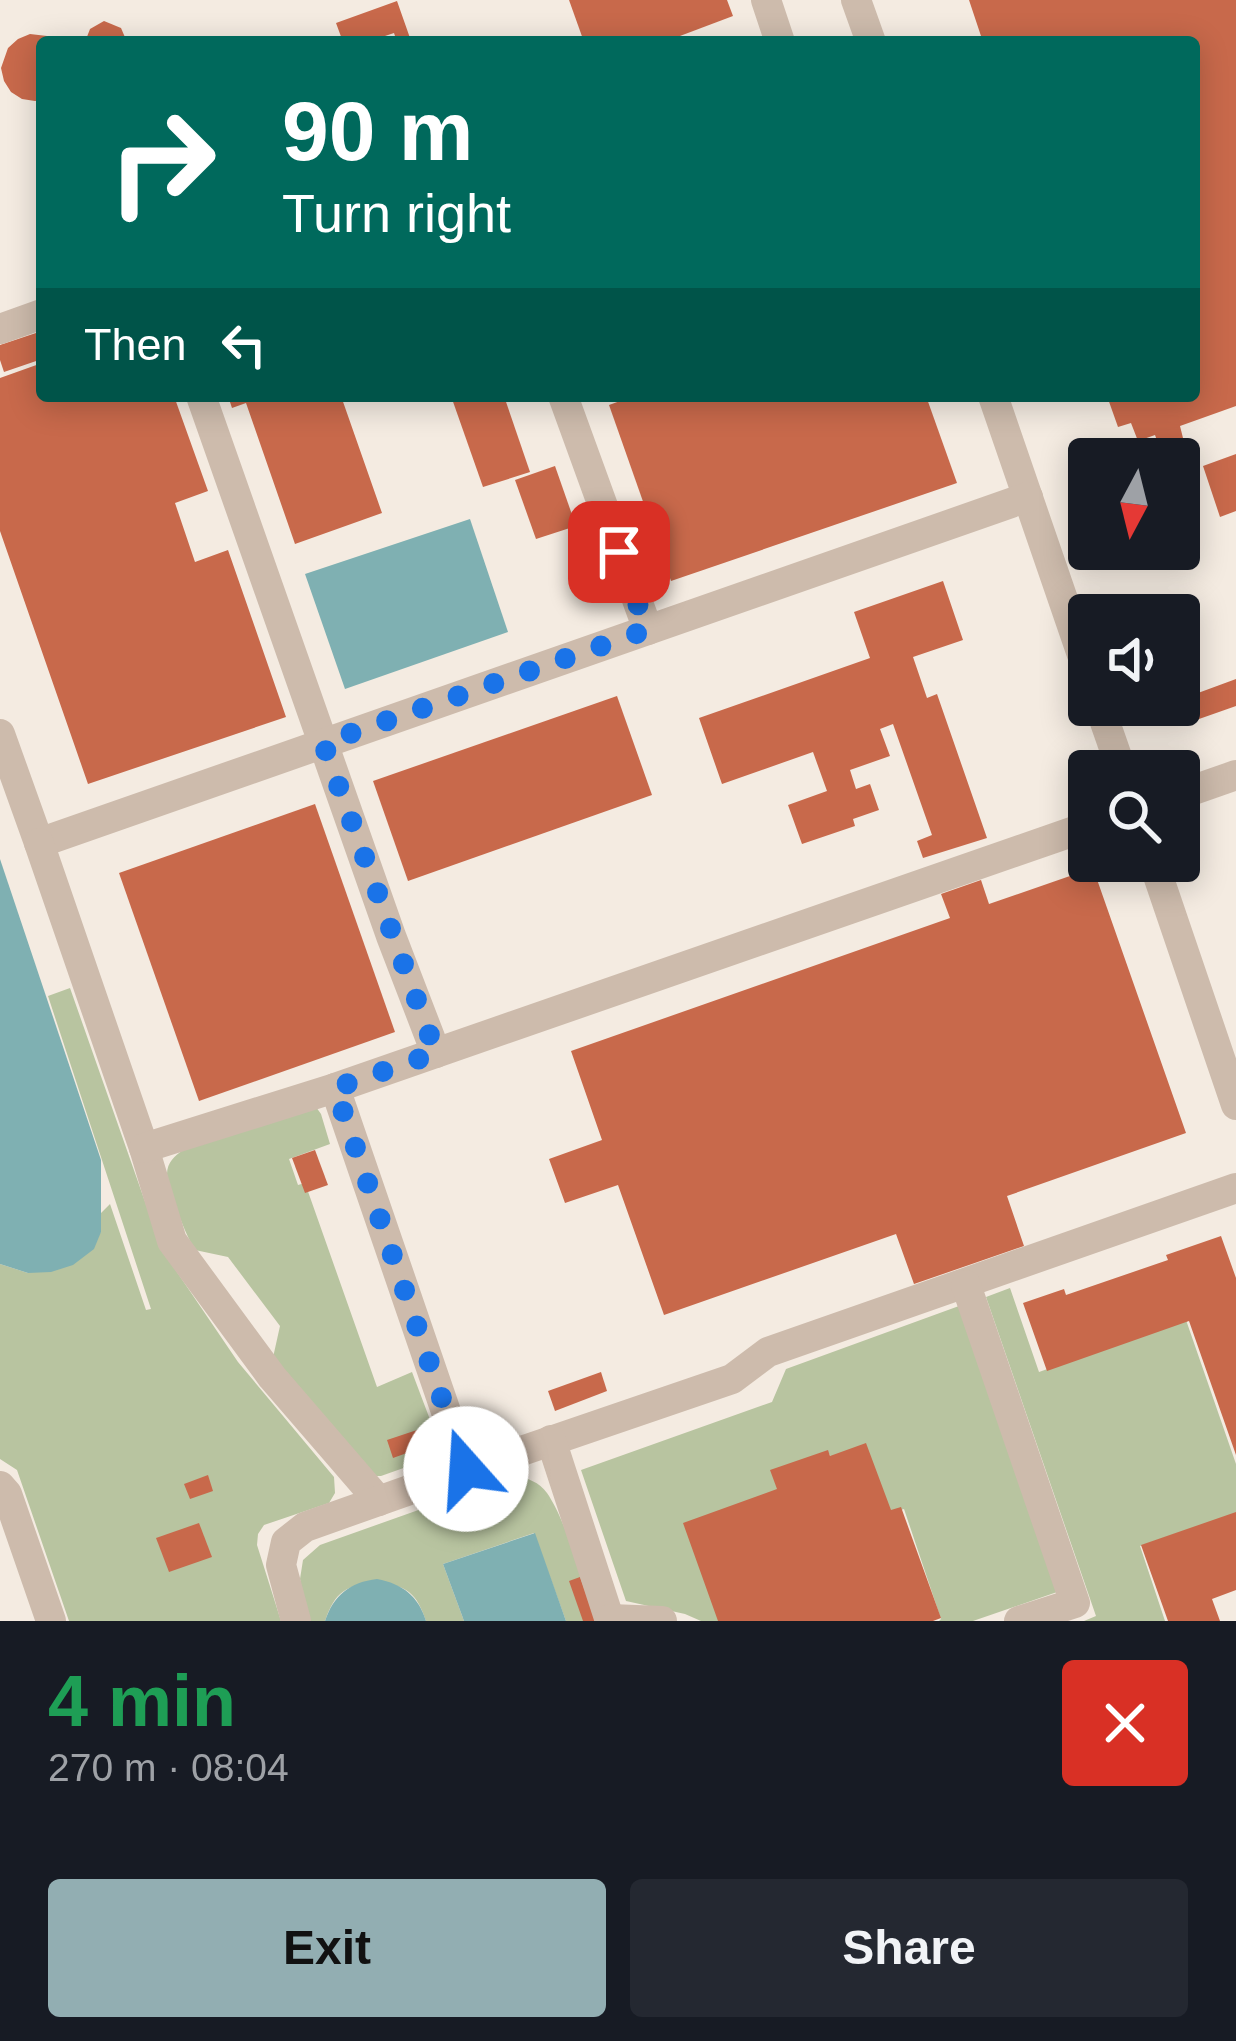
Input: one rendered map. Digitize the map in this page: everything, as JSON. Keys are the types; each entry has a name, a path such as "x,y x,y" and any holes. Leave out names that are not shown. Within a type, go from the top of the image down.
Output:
{"street":[{"path":"766,0 778,36"},
{"path":"856,0 861,36"},
{"path":"0,329 36,316"},
{"path":"203,402 436,1053"},
{"path":"564,402 647,630"},
{"path":"995,402 1068,614"},
{"path":"39,843 1028,497"},
{"path":"0,734 172,1241 272,1377 379,1501"},
{"path":"1200,788 1236,775"},
{"path":"144,1148 335,1088 1068,833"},
{"path":"1160,882 1236,1105"},
{"path":"335,1088 466,1469"},
{"path":"296,1621 281,1565 286,1542 305,1527 732,1379 768,1352 1236,1188"},
{"path":"966,1285 1076,1603 1019,1621"},
{"path":"551,1440 610,1620 662,1621"},
{"path":"0,1486 7,1494 51,1621"}],"green space":[{"path":"70,988 162,1250 238,1362 334,1477 335,1493 329,1503 264,1525 258,1534 257,1545 281,1621 69,1621 17,1470 0,1459 0,1264 28,1273 101,1232 101,1213 110,1204 146,1310 151,1309 48,996"},
{"path":"316,1107 330,1144 289,1159 298,1185 305,1183 377,1387 412,1372 443,1454 381,1476 374,1476 272,1362 280,1326 228,1257 195,1250 168,1181 168,1166 183,1150"},
{"path":"1010,1288 1039,1372 1186,1320 1236,1464 1236,1513 1140,1546 1165,1621 1084,1621 1096,1616 986,1297"},
{"path":"959,1306 1060,1591 973,1621 939,1621 904,1509 890,1513 866,1445 831,1457 828,1452 778,1491 718,1621 701,1621 626,1601 581,1470 772,1402 786,1369"},
{"path":"514,1476 540,1486 554,1505 596,1621 566,1621 534,1533 443,1564 464,1621 426,1621 408,1592 395,1585 376,1584 349,1588 333,1603 325,1621 308,1621 300,1579 303,1560 320,1545"}],"water":[{"path":"470,519 508,632 345,689 305,574"},
{"path":"0,859 101,1160 101,1232 94,1249 73,1265 51,1272 28,1273 0,1264"},
{"path":"535,1533 566,1621 464,1621 443,1564"},
{"path":"377,1579 408,1592 426,1621 325,1621 344,1592"}],"building":[{"path":"569,0 727,0 733,16 680,36 582,36"},
{"path":"969,0 1236,0 1236,406 1180,426 1183,438 1137,438 1131,423 1118,427 1109,402 1200,402 1200,36 981,36"},
{"path":"397,1 409,36 341,36 336,23"},
{"path":"104,21 121,28 124,36 87,36"},
{"path":"30,34 47,36 36,36 36,101 22,99 4,81 1,68 8,48"},
{"path":"36,333 36,361 4,372 0,345"},
{"path":"36,365 36,402 176,402 208,491 175,503 195,562 228,550 286,717 88,784 0,531 0,378"},
{"path":"230,402 343,402 382,513 295,544 246,403 232,408"},
{"path":"453,402 506,402 530,472 483,487"},
{"path":"928,402 957,483 671,581 609,405"},
{"path":"1236,454 1236,511 1220,517 1203,466"},
{"path":"555,466 576,526 536,539 515,480"},
{"path":"943,581 963,640 913,657 927,698 937,694 987,838 923,858 917,841 932,835 893,724 880,729 890,756 850,770 856,789 870,784 879,810 853,819 855,826 802,844 788,805 827,791 813,752 722,784 699,718 870,658 854,612"},
{"path":"1236,679 1236,706 1200,719 1200,692"},
{"path":"617,696 652,795 408,881 373,781"},
{"path":"315,804 395,1032 199,1101 119,873"},
{"path":"1068,877 1068,882 1098,882 1186,1133 1007,1196 1024,1246 914,1284 896,1234 664,1315 618,1185 565,1203 549,1159 602,1140 571,1051 950,918 941,894 981,880 989,904"},
{"path":"315,1150 328,1185 305,1193 292,1158"},
{"path":"1221,1236 1236,1278 1236,1455 1189,1321 1047,1371 1023,1303 1064,1289 1066,1295"},
{"path":"601,1372 607,1391 555,1411 548,1391"},
{"path":"423,1428 429,1445 393,1458 387,1440"},
{"path":"866,1443 891,1510 901,1507 941,1618 718,1621 683,1523 777,1489 770,1470"},
{"path":"208,1475 213,1491 190,1499 184,1484"},
{"path":"1236,1512 1236,1590 1212,1599 1220,1621 1168,1621 1141,1545"},
{"path":"199,1523 212,1557 169,1572 156,1538"},
{"path":"580,1577 596,1621 583,1621 569,1581"}],"route":[{"path":"466,1469 335,1088 436,1053 323,743 647,630 619,552"}]}
